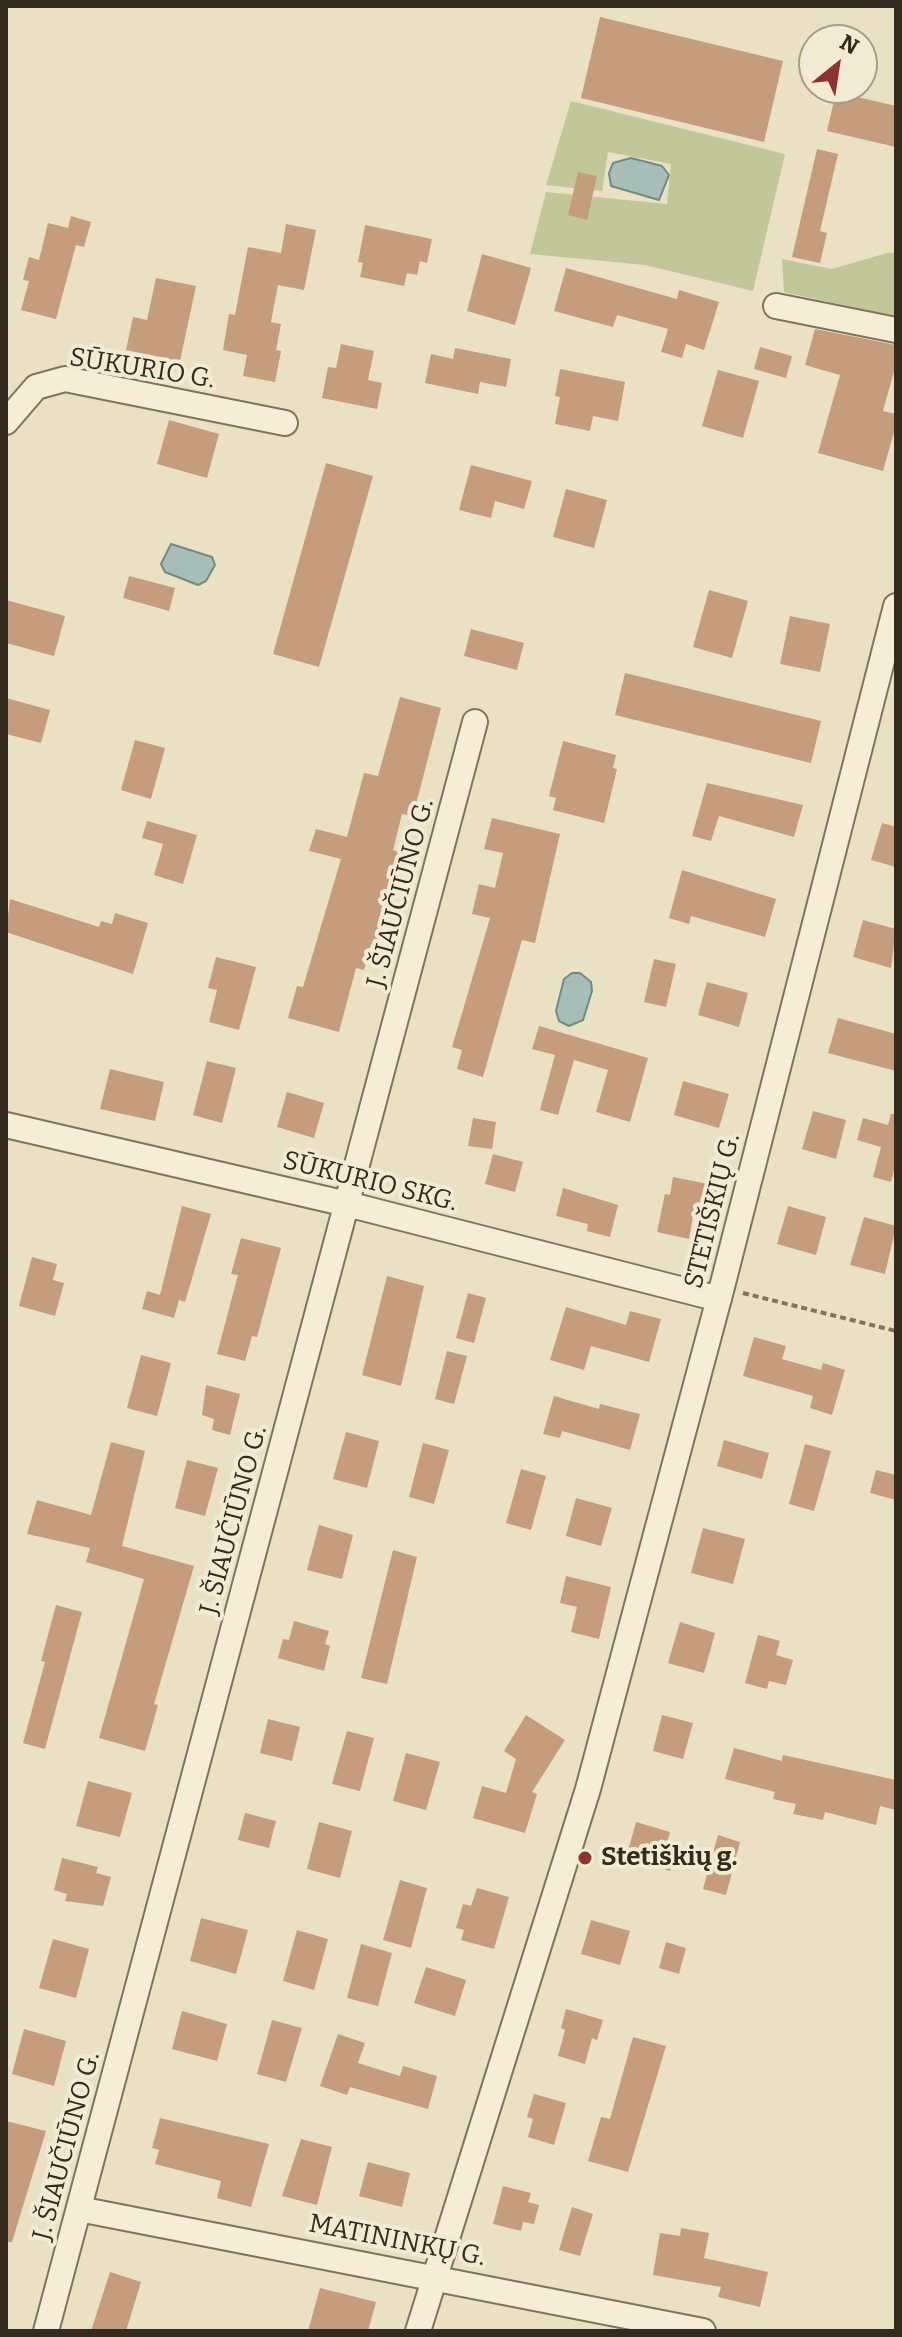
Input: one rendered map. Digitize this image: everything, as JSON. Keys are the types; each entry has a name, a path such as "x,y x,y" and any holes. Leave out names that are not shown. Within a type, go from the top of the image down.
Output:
{"street":[{"path":"776,306 896,330"},
{"name":"SŪKURIO G.","path":"6,422 36,387 65,379 285,423"},
{"name":"STETIŠKIŲ G.","path":"418,2331 588,1789 721,1293 896,606"},
{"name":"J. ŠIAUČIŪNO G.","path":"46,2331 475,722"},
{"name":"SŪKURIO SKG.","path":"6,1125 721,1293"},
{"name":"MATININKŲ G.","path":"79,2209 703,2331"}],"path":[{"path":"721,1293 896,1331"}],"green space":[{"path":"571,101 785,154 753,291 645,265 530,254 546,192 667,204 671,164 608,152 602,191 546,185"},
{"path":"896,253 896,317 784,292 782,259 832,269"}],"water":[{"path":"631,158 662,166 669,175 659,200 611,186 609,173 613,163"},
{"path":"171,544 212,557 215,565 206,581 198,585 165,572 161,564"},
{"path":"572,973 580,973 591,982 592,991 583,1020 569,1026 559,1021 556,1011 564,979"}],"building":[{"path":"600,17 783,61 764,142 581,98"},
{"path":"878,102 896,106 896,147 827,131 833,104"},
{"path":"817,149 838,154 820,231 827,233 820,263 792,257"},
{"path":"578,172 597,176 587,220 568,215"},
{"path":"71,216 91,222 84,247 76,245 56,319 21,310 29,281 23,280 29,257 39,260 48,223 68,228"},
{"path":"286,224 316,230 304,290 278,285 271,322 281,324 276,350 281,351 275,382 243,376 247,355 223,350 229,314 235,315 248,247 281,253"},
{"path":"365,225 432,239 427,263 420,261 417,275 407,273 404,286 360,277 363,263 358,262"},
{"path":"482,254 531,268 515,325 467,311"},
{"path":"566,268 677,299 679,290 719,302 704,350 686,344 682,358 661,352 668,329 617,315 613,327 554,311"},
{"path":"156,278 196,286 180,361 126,350 133,317 147,320"},
{"path":"815,329 896,345 896,364 883,411 896,414 896,425 883,471 818,453 840,375 805,365"},
{"path":"341,344 374,351 368,380 382,383 377,409 322,398 328,367 336,368"},
{"path":"760,347 792,356 786,378 754,369"},
{"path":"455,348 511,359 506,387 480,382 478,394 425,383 431,354 453,359"},
{"path":"560,369 625,382 618,421 593,416 590,431 555,424 560,397 555,396"},
{"path":"718,370 759,381 743,438 702,426"},
{"path":"169,420 219,434 207,478 157,464"},
{"path":"326,463 373,476 319,667 273,654"},
{"path":"471,465 532,481 524,509 495,501 491,518 459,510"},
{"path":"566,489 607,500 594,548 553,537"},
{"path":"129,576 175,588 169,611 123,598"},
{"path":"709,590 748,601 732,658 693,647"},
{"path":"6,600 65,616 54,656 6,643"},
{"path":"790,616 830,624 820,672 780,664"},
{"path":"471,629 524,643 517,670 464,656"},
{"path":"625,673 821,721 811,763 615,715"},
{"path":"400,697 441,708 413,816 402,814 393,850 399,852 382,916 387,917 378,947 371,944 364,970 356,968 339,1032 288,1018 297,986 303,987 341,859 309,851 316,829 347,837 364,773 378,776"},
{"path":"6,698 50,710 41,743 6,734"},
{"path":"135,740 165,748 151,799 121,790"},
{"path":"563,741 616,755 613,768 617,769 604,823 553,810 556,798 549,796"},
{"path":"707,783 803,805 794,837 719,816 711,841 692,836"},
{"path":"492,818 560,834 535,943 522,940 483,1077 457,1069 462,1050 452,1047 490,918 472,914 479,884 495,888 503,853 484,849"},
{"path":"147,821 197,835 183,884 154,875 163,844 142,838"},
{"path":"882,823 896,827 896,867 871,860"},
{"path":"682,870 776,899 765,937 691,916 689,924 669,918"},
{"path":"10,899 99,927 101,921 112,924 115,913 148,923 133,974 6,932"},
{"path":"863,920 896,929 891,968 853,957"},
{"path":"216,957 256,967 239,1030 209,1022 217,990 208,988"},
{"path":"654,959 676,964 666,1007 644,1002"},
{"path":"707,982 748,993 739,1027 698,1015"},
{"path":"838,1018 896,1034 896,1071 828,1053"},
{"path":"539,1026 648,1058 630,1122 596,1112 608,1070 574,1060 558,1115 540,1110 555,1055 532,1049"},
{"path":"207,1061 236,1068 222,1123 193,1115"},
{"path":"110,1069 164,1082 155,1121 100,1109"},
{"path":"683,1081 729,1094 719,1128 674,1115"},
{"path":"287,1092 324,1103 314,1138 277,1127"},
{"path":"813,1111 846,1120 836,1159 802,1149"},
{"path":"891,1114 896,1114 896,1163 891,1182 873,1177 881,1147 857,1140 863,1118 888,1125"},
{"path":"473,1118 496,1122 492,1149 468,1146"},
{"path":"493,1154 523,1162 515,1192 485,1184"},
{"path":"673,1177 718,1186 710,1220 693,1216 689,1239 657,1232 665,1194 670,1195"},
{"path":"563,1188 618,1205 610,1237 587,1231 588,1224 556,1216"},
{"path":"182,1206 211,1214 185,1302 179,1300 174,1318 142,1309 147,1291 160,1295"},
{"path":"788,1206 826,1217 816,1255 777,1244"},
{"path":"864,1217 896,1226 885,1274 850,1265"},
{"path":"241,1238 281,1248 257,1337 252,1336 245,1361 217,1354 238,1275 231,1274"},
{"path":"32,1257 57,1264 53,1280 64,1283 55,1316 19,1306"},
{"path":"387,1276 424,1286 401,1386 362,1375"},
{"path":"468,1293 486,1298 474,1343 456,1338"},
{"path":"566,1307 626,1325 630,1311 661,1319 649,1362 591,1346 584,1370 550,1360"},
{"path":"754,1337 786,1346 782,1359 821,1370 823,1363 845,1370 832,1415 810,1408 813,1396 743,1376"},
{"path":"447,1351 467,1356 454,1404 435,1399"},
{"path":"141,1355 171,1363 157,1416 127,1408"},
{"path":"206,1385 240,1394 230,1435 212,1430 214,1419 202,1415"},
{"path":"554,1396 599,1409 600,1404 640,1414 630,1450 562,1431 560,1438 543,1434"},
{"path":"346,1432 379,1441 367,1488 333,1479"},
{"path":"724,1440 769,1453 762,1479 717,1466"},
{"path":"111,1442 145,1451 122,1546 194,1566 154,1704 158,1705 145,1751 99,1738 144,1579 86,1562 90,1548 27,1534 37,1500 91,1515"},
{"path":"423,1443 449,1450 434,1504 409,1497"},
{"path":"805,1444 831,1451 814,1511 789,1504"},
{"path":"187,1460 218,1468 205,1516 175,1508"},
{"path":"521,1469 546,1476 531,1530 506,1523"},
{"path":"876,1470 896,1475 896,1500 870,1493"},
{"path":"576,1498 612,1508 601,1546 566,1536"},
{"path":"319,1525 353,1535 342,1579 307,1570"},
{"path":"703,1528 745,1539 733,1584 691,1573"},
{"path":"393,1550 417,1557 387,1684 361,1678"},
{"path":"566,1576 611,1587 599,1639 571,1632 577,1607 560,1603"},
{"path":"56,1605 82,1612 45,1749 23,1743 45,1662 41,1661"},
{"path":"294,1621 329,1631 325,1644 330,1646 324,1671 278,1658 283,1639 289,1640"},
{"path":"680,1622 715,1633 704,1673 668,1663"},
{"path":"758,1635 780,1641 776,1655 793,1660 786,1685 769,1681 767,1689 745,1683"},
{"path":"526,1715 565,1740 532,1792 537,1794 525,1833 473,1818 482,1786 506,1793 516,1759 504,1751"},
{"path":"662,1715 693,1723 683,1759 653,1751"},
{"path":"268,1719 300,1727 292,1761 260,1753"},
{"path":"347,1731 374,1738 360,1791 332,1784"},
{"path":"734,1748 782,1761 783,1755 896,1780 896,1810 880,1806 876,1825 825,1812 823,1820 793,1814 796,1804 773,1799 775,1792 725,1779"},
{"path":"406,1753 440,1762 426,1810 393,1801"},
{"path":"88,1781 132,1793 120,1837 76,1826"},
{"path":"245,1813 276,1821 269,1848 238,1840"},
{"path":"319,1822 352,1831 340,1878 307,1869"},
{"path":"636,1822 670,1832 666,1848 676,1851 670,1871 626,1858"},
{"path":"718,1835 740,1842 726,1895 703,1889"},
{"path":"62,1858 98,1867 96,1873 111,1877 103,1906 65,1901 67,1894 54,1890"},
{"path":"400,1880 427,1888 411,1948 383,1940"},
{"path":"477,1888 509,1897 494,1949 461,1940 464,1930 456,1928 463,1904 471,1906"},
{"path":"201,1918 248,1930 236,1974 190,1961"},
{"path":"591,1920 630,1931 620,1965 581,1954"},
{"path":"297,1930 328,1939 314,1990 283,1981"},
{"path":"53,1939 89,1949 76,1998 39,1988"},
{"path":"666,1942 686,1948 679,1974 659,1968"},
{"path":"361,1944 392,1953 378,2006 347,1998"},
{"path":"426,1967 466,1980 455,2016 414,2003"},
{"path":"566,2009 603,2020 597,2040 592,2038 585,2064 558,2056 565,2030 561,2028"},
{"path":"182,2011 227,2024 217,2061 172,2049"},
{"path":"272,2020 302,2028 286,2082 257,2074"},
{"path":"24,2029 66,2041 54,2086 12,2074"},
{"path":"338,2034 365,2043 358,2063 400,2076 403,2066 437,2076 428,2109 350,2087 347,2095 320,2086"},
{"path":"633,2037 666,2046 628,2172 588,2161 601,2117 610,2119"},
{"path":"534,2094 566,2103 554,2145 528,2137 533,2119 527,2117"},
{"path":"160,2118 269,2144 251,2207 217,2198 221,2181 155,2164 159,2150 152,2148"},
{"path":"6,2121 46,2131 12,2242 6,2242"},
{"path":"301,2139 332,2147 317,2205 282,2196"},
{"path":"368,2162 410,2173 402,2207 359,2196"},
{"path":"503,2186 531,2193 528,2202 539,2205 534,2224 523,2222 521,2231 493,2224"},
{"path":"572,2207 593,2214 580,2256 559,2250"},
{"path":"681,2228 709,2233 704,2258 768,2272 760,2307 718,2297 721,2287 653,2275 660,2233 680,2236"},
{"path":"110,2272 141,2282 126,2331 91,2331"},
{"path":"320,2288 376,2302 368,2331 308,2331"}],"place":[{"name":"Stetiškių g.","path":"585,1858"}]}
